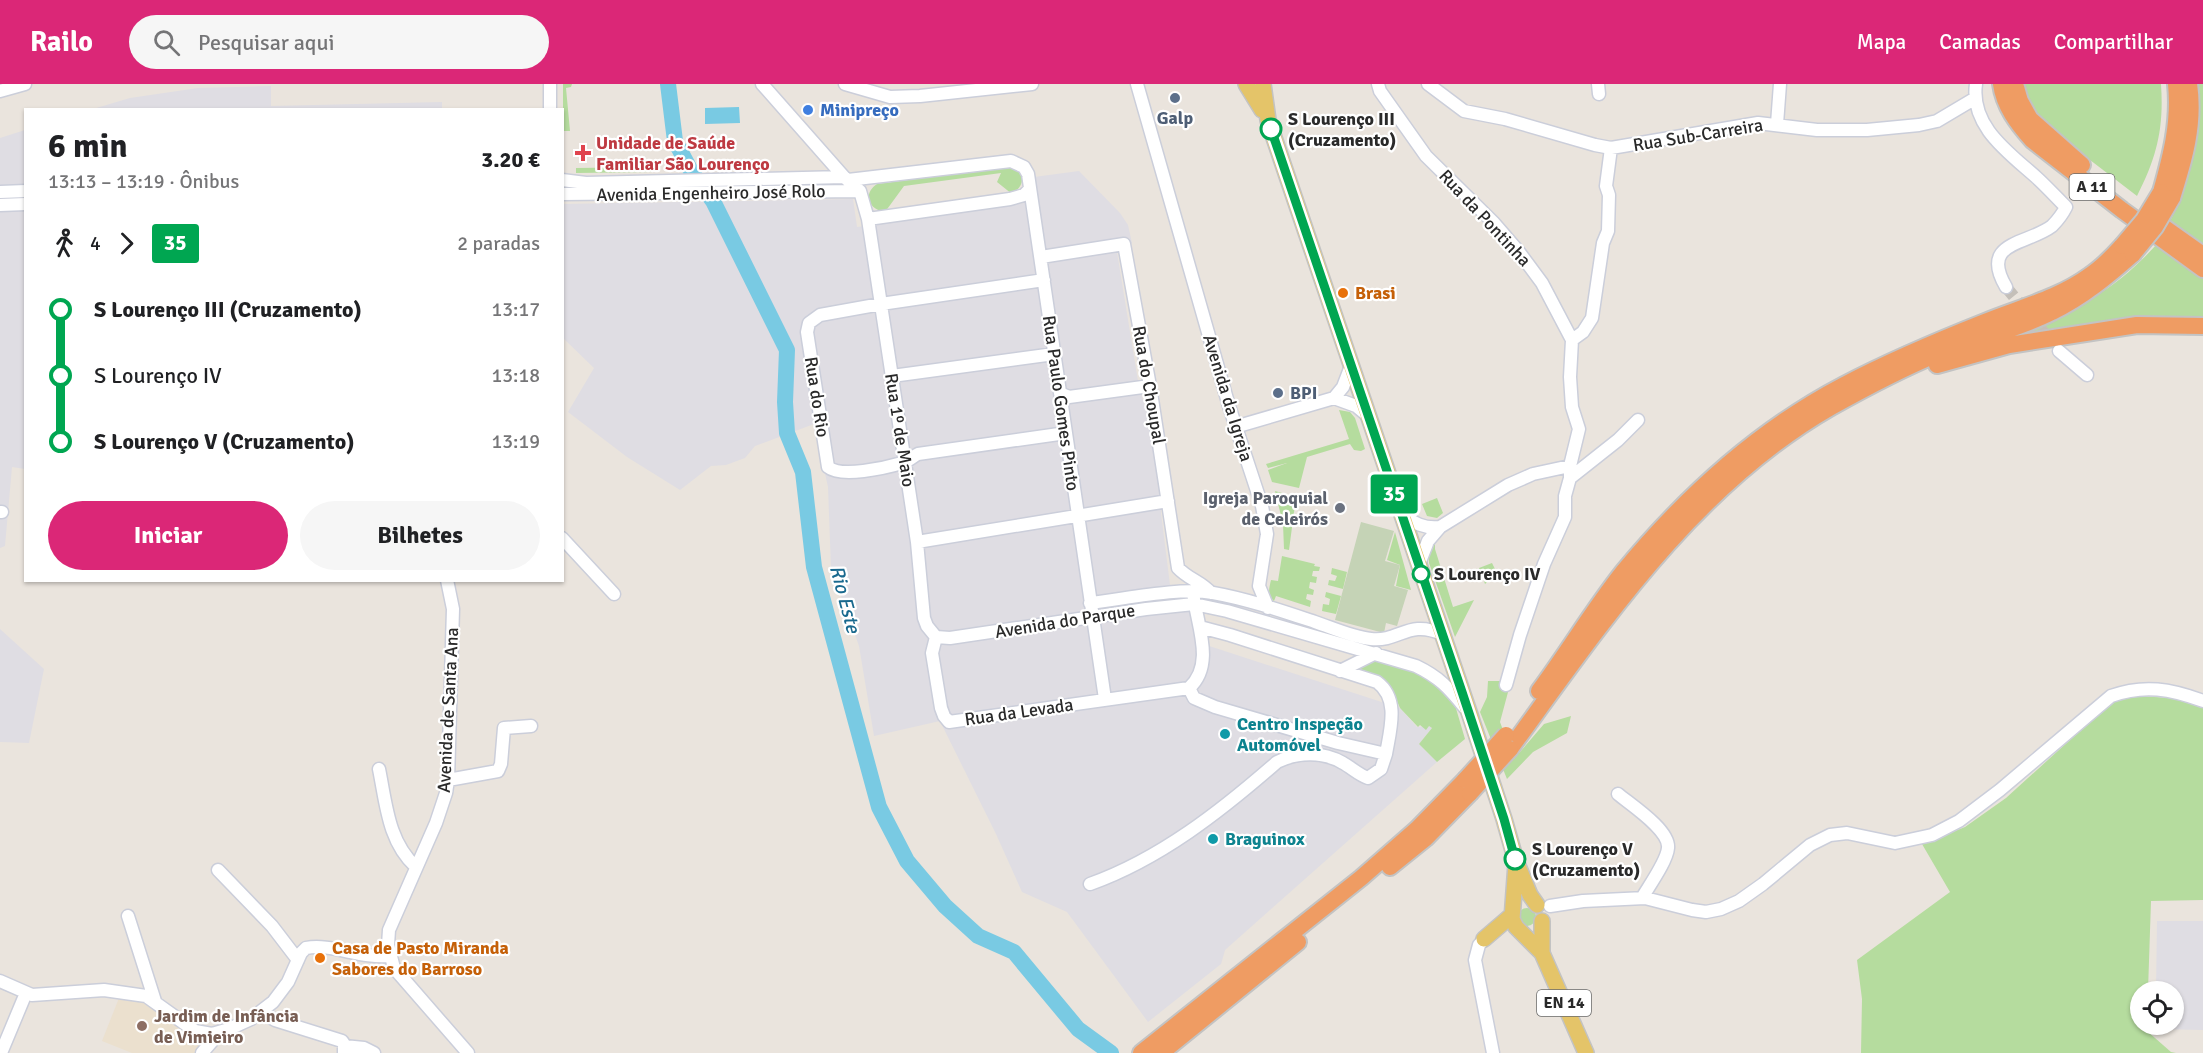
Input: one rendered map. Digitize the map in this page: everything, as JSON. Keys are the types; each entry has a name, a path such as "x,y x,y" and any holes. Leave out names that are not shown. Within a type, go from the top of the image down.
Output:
{"highway":[{"name":"A 11","path":"2001,84 2007,107 2032,140 2203,269"},
{"path":"2015,84 2020,101 2030,119 2069,155 2128,202 2203,255"},
{"path":"2169,84 2175,140"},
{"path":"2166,195 2175,140 2178,100 2176,84"},
{"path":"1508,742 1623,573 1680,508 1731,462 1796,415 1842,387 1921,348 2063,291 2087,278 2128,250 2155,227 2166,195 2187,148 2192,100 2189,84"},
{"path":"1161,1053 1468,786 1508,742 1634,582 1685,525 1746,467 1794,430 1883,379 1936,354 2052,313 2093,288 2128,250"},
{"path":"1831,407 1852,404 1942,363 2009,345 2137,325 2203,326"},
{"path":"1141,1053 1252,972"}],"main road":[{"name":"EN 14","path":"1246,84 1268,120 1469,712 1516,861 1530,895 1542,910 1542,953"},
{"name":"EN 14","path":"1263,84 1268,120"},
{"name":"EN 14","path":"1516,861 1513,924 1542,953 1586,1053"},
{"path":"1524,902 1542,910 1533,931 1520,931 1484,939 1524,902"}],"street":[{"path":"0,91 25,84"},
{"path":"550,84 550,108"},
{"path":"845,84 890,97 1032,84"},
{"name":"Avenida da Igreja","path":"1137,84 1235,427 1262,506 1267,534 1259,586"},
{"path":"1268,120 1272,84"},
{"name":"Rua da Pontinha","path":"1378,84 1399,120 1426,156 1493,222 1519,252 1542,283 1572,340 1571,397 1579,429 1565,496 1565,517 1541,575 1520,635 1506,685"},
{"name":"Rua Sub-Carreira","path":"1428,84 1464,111 1505,119 1595,146 1611,148 1758,123 1816,130 1867,130 1919,125 1937,121 1974,99"},
{"path":"1777,124 1780,84"},
{"path":"1976,84 1974,99 1979,116 1989,133 2066,207 2062,216 2050,227 2008,246 2001,253 1997,262 2000,277 2006,287"},
{"path":"764,86 846,179"},
{"path":"1572,340 1583,332 1592,318 1603,243 1608,231 1606,186 1611,148"},
{"name":"Avenida Engenheiro José Rolo","path":"564,180 586,183 846,179 1011,161 1024,167 1028,174 1030,189"},
{"name":"Avenida Engenheiro José Rolo","path":"846,179 860,192 868,219"},
{"path":"868,219 1010,198 1024,195 1030,189"},
{"name":"Rua Paulo Gomes Pinto","path":"1030,189 1092,617"},
{"path":"0,192 24,191"},
{"name":"Avenida Engenheiro José Rolo","path":"564,194 860,192"},
{"path":"0,205 24,204"},
{"name":"Rua 1º de Maio","path":"868,219 917,542 924,618 936,637"},
{"name":"Rua do Choupal","path":"1041,257 1124,244 1178,568 1211,593"},
{"path":"880,304 1044,280"},
{"name":"Rua do Rio","path":"880,304 820,315 809,323 807,332 828,467 847,473 905,463"},
{"path":"2059,351 2087,375"},
{"path":"892,376 1054,354"},
{"path":"1335,398 1343,387 1351,366"},
{"path":"1060,393 1069,397 1149,386"},
{"path":"1235,427 1335,398 1356,406 1368,416"},
{"path":"1419,564 1428,541 1440,527 1508,485 1533,474 1570,472 1618,440 1638,420"},
{"path":"905,463 918,454 1066,433"},
{"path":"917,542 1077,518 1168,501"},
{"path":"1401,514 1416,524 1429,528 1440,527"},
{"path":"564,540 614,594"},
{"name":"Avenida de Santa Ana","path":"389,956 389,930 436,823 446,793 453,609 447,582"},
{"path":"1236,599 1259,586 1262,606 1253,619"},
{"name":"Avenida do Parque","path":"1090,603 1181,592 1253,619 1416,666 1444,683 1469,712"},
{"name":"Avenida do Parque","path":"936,637 950,638 1092,617 1211,593 1262,606 1358,638 1380,640 1422,627 1442,634"},
{"path":"1194,598 1203,656 1202,670 1197,681 1188,688 1194,698 1215,707 1338,743 1386,754"},
{"path":"1092,617 1105,699"},
{"path":"1090,884 1117,874 1212,816 1277,762 1287,757 1312,754 1329,758 1368,778 1381,769 1393,716 1385,688 1377,682 1200,627"},
{"name":"Rua da Levada","path":"936,637 932,653 941,708 944,716 950,722 1188,688"},
{"path":"1340,670 1376,653"},
{"path":"1542,910 1583,901 1642,898 1692,910 1707,912 1720,909 1739,901 1810,845 1830,835 1847,833 1887,843 1932,836 1959,821 2000,790 2111,696 2133,689 2174,690 2203,701"},
{"path":"448,780 498,771 501,764 504,728 531,726"},
{"path":"380,769 390,828 409,861 416,867"},
{"path":"1618,794 1661,830 1668,844 1666,854 1642,898"},
{"path":"218,870 272,926 298,960"},
{"path":"128,916 155,1001"},
{"path":"1484,939 1479,945 1475,960 1493,1053"},
{"path":"0,981 32,995 118,991 146,996 198,1032 220,1032 251,1019 280,994 303,950 309,947 370,957 389,956 403,980 468,1052"},
{"path":"2,1053 26,993"},
{"path":"261,1012 275,1020 342,1041 344,1049 364,1048 374,1053"},
{"path":"202,1053 220,1032"}],"shaded area":[{"path":"271,86 271,106 442,102 442,108 96,108 130,98 198,88"},
{"path":"24,130 24,469 12,467 5,546 0,548 0,138"},
{"path":"1079,171 1120,213 1128,225 1132,243 1116,246 1138,381 1151,429 1161,493 1161,513 1173,609 1191,609 1197,642 1400,708 1417,727 1432,728 1419,744 1437,762 1225,950 1221,964 1148,1022 1067,912 1022,892 940,721 874,736 859,646 831,568 828,487 814,424 755,446 745,458 726,465 711,466 680,490 627,457 568,412 594,368 564,339 564,204 853,199 857,227 1038,201 1034,177"},
{"path":"0,629 44,669 29,743 0,742"},
{"path":"2157,921 2203,921 2203,1030 2184,1030 2184,981 2156,981"},
{"name":"Jardim de Infância de Vimieiro","path":"119,998 146,1003 204,1046 198,1053 132,1053 102,1041"}],"green space":[{"path":"563,84 572,84 571,87 566,88 570,131 564,131"},
{"path":"2023,84 2161,84 2162,100 2158,142 2150,168 2137,196 2047,127 2033,110"},
{"path":"2199,84 2203,84 2203,245 2170,221 2185,187 2194,154 2199,120"},
{"path":"653,167 653,172 576,173 576,168"},
{"path":"1008,167 1016,168 1022,174 1020,186 1012,194 997,182 1001,173 904,186 885,212 879,211 869,201 870,192 877,184"},
{"path":"2156,245 2203,278 2203,321 2009,338 2051,321 2107,289"},
{"path":"1339,410 1350,412 1355,418 1365,449 1354,450 1350,444 1307,457 1299,488 1272,482 1268,470 1287,463 1268,468 1266,464 1349,439"},
{"path":"1275,491 1296,497 1289,550 1284,549 1283,524"},
{"path":"1437,498 1443,513 1437,518 1427,516 1422,504"},
{"path":"1361,522 1394,531 1385,561 1400,565 1394,586 1408,590 1397,626 1386,623 1384,633 1335,620"},
{"path":"1395,532 1411,590 1396,586 1400,565 1387,560"},
{"path":"1435,542 1435,549 1453,607 1474,600 1455,637 1429,563 1429,555"},
{"path":"1282,556 1320,567 1319,571 1313,571 1312,576 1317,577 1316,583 1310,582 1309,588 1314,590 1313,595 1307,594 1306,599 1311,601 1310,607 1276,596 1274,601 1270,596 1271,580 1278,581"},
{"path":"1492,563 1497,573 1485,584 1479,568"},
{"path":"1332,568 1347,572 1343,589 1328,585 1329,580 1335,581 1337,576 1331,574"},
{"path":"1326,592 1341,596 1336,614 1322,611 1323,604 1329,605 1330,599 1325,597"},
{"path":"1375,658 1413,668 1437,683 1455,705 1465,739 1437,762 1419,744 1432,728 1429,726 1426,730 1420,725 1418,727 1400,708 1391,687 1382,679 1356,668"},
{"path":"1488,681 1511,681 1500,722 1514,759 1544,724 1571,716 1567,733 1533,752 1507,779 1480,712 1487,697"},
{"path":"2136,696 2172,698 2203,708 2203,900 2151,901 2148,981 2130,981 2130,1035 2152,1035 2171,1052 2176,1053 1861,1053 1862,999 1857,960 1950,892 1922,844 1965,827 2006,798 2114,700"},
{"path":"1527,908 1533,911 1536,917 1533,923 1527,926 1521,923 1518,917 1521,911"}],"water":[{"path":"739,107 740,123 705,124 705,108"}],"waterway":[{"name":"Rio Este","path":"668,84 675,141 691,171 713,201 787,350 785,402 787,433 803,472 814,567 879,807 907,861 945,906 978,936 1014,952 1078,1029 1111,1053"}],"tunnel":[{"path":"2006,287 2053,344"}],"bus line":[{"name":"35","path":"1271,129 1462,692 1515,859"}],"place":[{"name":"Galp","path":"1175,98"},
{"name":"Minipreço","path":"808,110"},
{"name":"S Lourenço III (Cruzamento)","path":"1271,129"},
{"name":"Unidade de Saúde Familiar São Lourenço","path":"583,153"},
{"name":"Brasi","path":"1343,293"},
{"name":"BPI","path":"1278,393"},
{"name":"Igreja Paroquial de Celeirós","path":"1340,508"},
{"name":"S Lourenço IV","path":"1421,574"},
{"name":"Centro Inspeção Automóvel","path":"1225,734"},
{"name":"Braguinox","path":"1213,839"},
{"name":"S Lourenço V (Cruzamento)","path":"1515,859"},
{"name":"Casa de Pasto Miranda Sabores do Barroso","path":"320,958"},
{"name":"Jardim de Infância de Vimieiro","path":"142,1026"}]}
